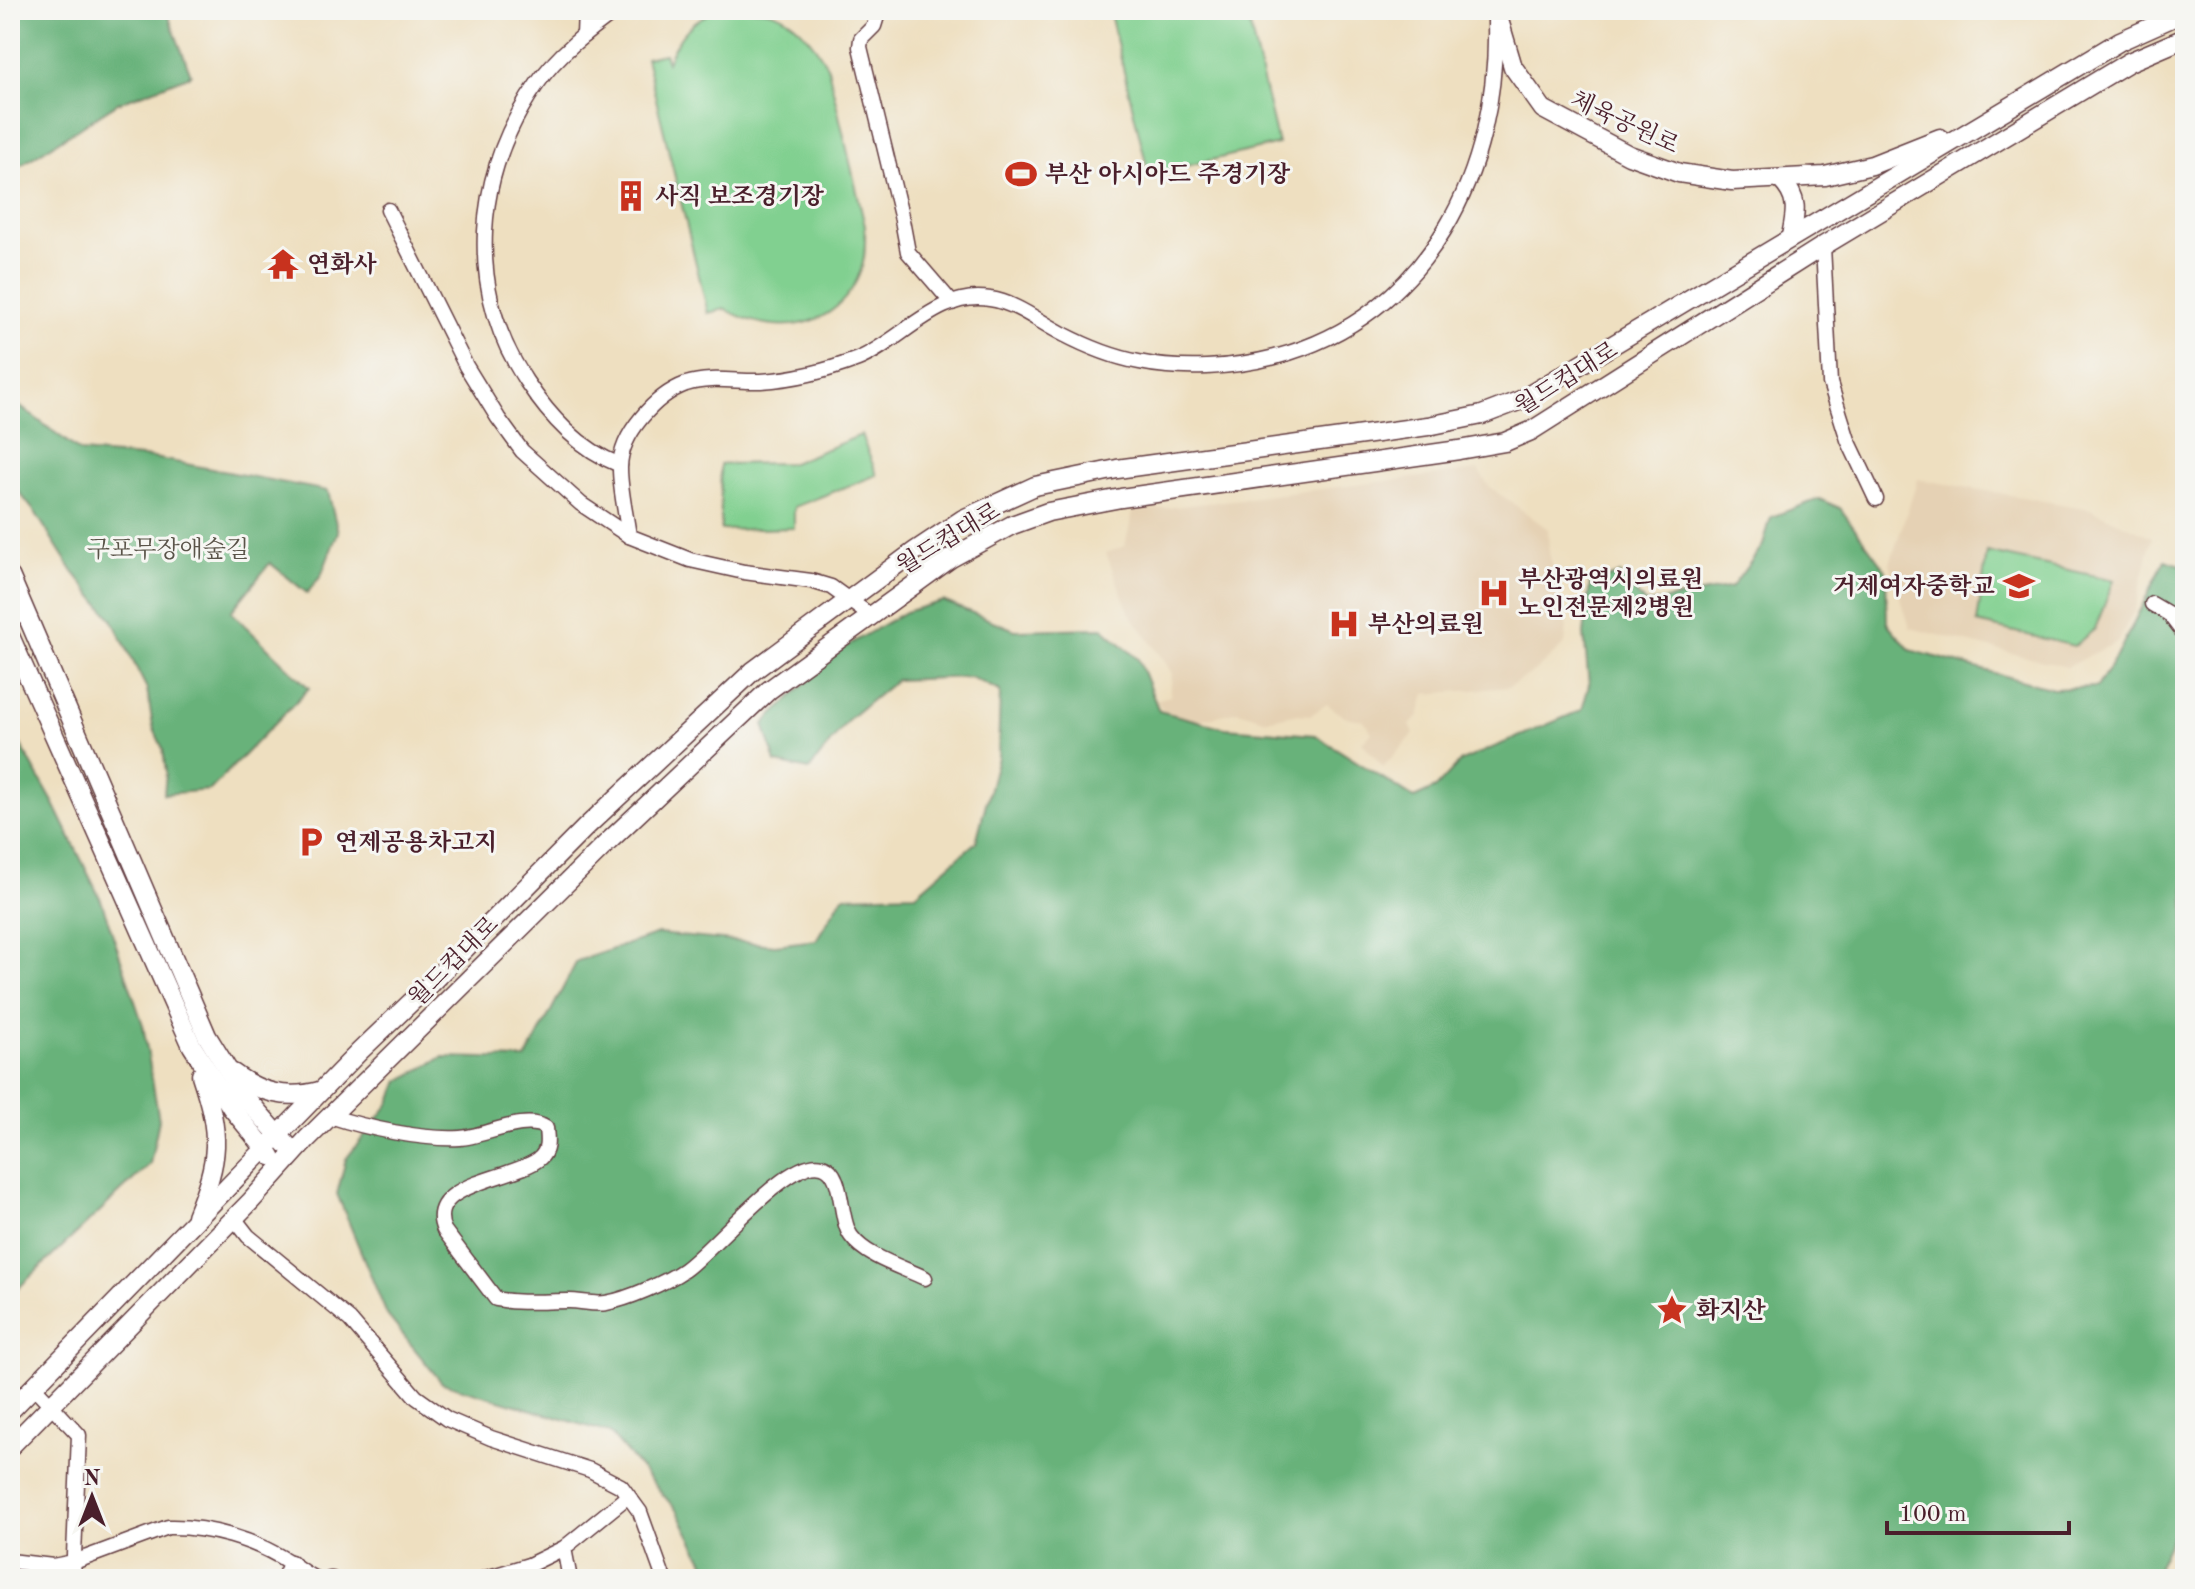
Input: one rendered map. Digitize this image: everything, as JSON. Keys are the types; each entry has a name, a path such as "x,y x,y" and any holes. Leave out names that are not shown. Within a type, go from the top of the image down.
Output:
{"main road":[{"name":"체육공원로","path":"1496,10 1513,67 1543,109 1629,155 1679,173 1732,181 1825,176 1872,165 1981,124"},
{"name":"월드컵대로","path":"10,1411 320,1091 608,806 753,671 849,598 963,519 1035,486 1117,469 1428,426 1482,415 1521,400 2120,41 2185,12"},
{"name":"월드컵대로","path":"10,1447 330,1116 609,841 769,690 951,558 979,541 1048,512 1121,498 1505,442 1531,431 1823,246 2129,62 2185,38"},
{"path":"1781,180 1792,191 1796,201 1791,236"},
{"path":"10,576 207,1036 272,1143"},
{"path":"10,636 192,1046 211,1106 217,1145 210,1181 191,1227"},
{"path":"192,1046 231,1107 288,1160"},
{"path":"226,1068 246,1083 276,1095 293,1096 320,1091"}],"street":[{"path":"584,35 585,10"},
{"path":"617,10 557,59 537,84 506,138 496,165 483,232 489,292 505,345 529,385 555,419 598,456 620,465"},
{"path":"879,10 874,26 861,39 860,47 902,220 905,246 952,303"},
{"path":"629,536 620,465 626,443 636,426 668,392 689,383 711,380 761,381 823,371 890,343 934,310 952,303 981,298 1008,304 1063,334 1112,355 1139,362 1215,366 1242,364 1294,352 1320,343 1363,319 1390,296 1437,241 1467,187 1484,134 1494,66 1496,10"},
{"path":"388,210 466,366 498,418 522,451 581,504 629,536 690,560 831,587 871,616"},
{"path":"1823,246 1830,383 1848,440 1876,499"},
{"path":"2152,604 2169,614 2185,635"},
{"path":"330,1116 393,1132 461,1138 510,1126 539,1124 546,1128 548,1143 539,1160 452,1195 439,1218 444,1230 496,1299 519,1303 571,1301 604,1304 639,1292 684,1270 775,1185 818,1164 833,1172 851,1235 866,1249 925,1278"},
{"path":"234,1218 248,1236 350,1320 416,1397 447,1419 491,1438 590,1470 621,1486 640,1512 664,1579"},
{"path":"34,1387 79,1435 73,1579"},
{"path":"483,1579 529,1565 564,1548 628,1496"},
{"path":"10,1561 53,1566 74,1562 168,1527 181,1527 224,1534 291,1562 303,1574 316,1579"},
{"path":"564,1548 570,1579"},
{"path":"283,1579 291,1562"}],"shaded area":[{"path":"1478,470 1489,486 1548,529 1549,552 1567,627 1565,644 1535,671 1509,687 1425,694 1419,716 1410,725 1414,734 1383,767 1362,742 1372,733 1364,720 1345,717 1327,704 1311,715 1294,714 1267,720 1238,711 1196,721 1164,710 1155,700 1170,696 1172,672 1129,612 1106,553 1125,546 1133,512"},
{"name":"거제여자중학교","path":"1918,479 2090,509 2152,537 2135,609 2119,641 2067,667 1910,628 1890,563"}],"green space":[{"path":"10,10 166,10 191,75 118,103 15,169 10,176"},
{"path":"718,10 763,10 784,17 810,40 828,68 865,226 864,254 861,270 851,290 838,306 804,323 764,324 725,309 708,313 646,58 664,54 667,62 686,30 700,18"},
{"path":"1109,10 1246,10 1278,144 1149,175"},
{"name":"구포무장애숲길","path":"10,399 81,452 154,458 328,491 338,532 321,576 307,593 270,563 231,612 309,688 210,790 164,794 166,773 163,749 153,727 147,689 112,619 73,572 35,512 10,481"},
{"path":"861,435 877,475 794,507 794,528 721,530 720,464 792,463"},
{"path":"1819,499 1840,508 1886,571 1887,623 1910,650 2053,689 2097,687 2120,650 2165,560 2185,566 2185,1507 2158,1566 2160,1579 713,1579 678,1512 610,1433 442,1383 387,1315 337,1194 346,1159 390,1103 399,1081 443,1057 526,1059 577,961 658,934 775,945 816,940 843,896 916,894 976,842 998,757 1000,691 970,677 896,680 850,718 809,770 776,763 764,724 838,651 905,612 943,601 1015,630 1103,628 1138,659 1159,711 1225,728 1315,735 1414,798 1436,788 1461,761 1582,710 1589,685 1584,634 1590,583 1620,574 1645,604 1732,587 1763,545 1771,517"},
{"path":"1987,552 2114,580 2095,629 2074,646 1977,623"},
{"path":"10,726 53,802 101,900 143,1025 159,1120 150,1164 10,1296"}],"place":[{"name":"부산 아시아드 주경기장","path":"1021,174"},
{"name":"사직 보조경기장","path":"631,196"},
{"name":"연화사","path":"283,264"},
{"name":"거제여자중학교","path":"2019,586"},
{"name":"부산광역시의료원 노인전문제2병원","path":"1494,593"},
{"name":"부산의료원","path":"1344,624"},
{"name":"연제공용차고지","path":"311,842"},
{"name":"화지산","path":"1672,1310"}]}
